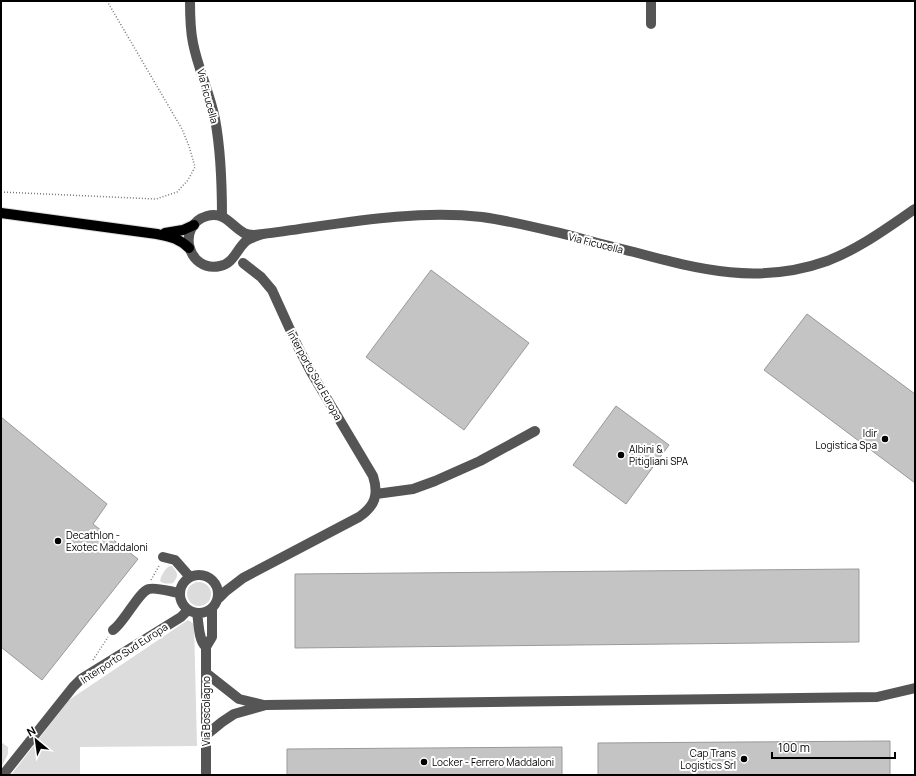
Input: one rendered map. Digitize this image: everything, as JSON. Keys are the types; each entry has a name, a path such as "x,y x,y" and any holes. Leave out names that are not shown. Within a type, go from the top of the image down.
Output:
{"main road":[{"path":"1,213 174,237 189,248"},
{"path":"157,234 179,231 194,225"}],"street":[{"name":"Via Ficucella","path":"190,1 193,44 211,100 219,145 222,217 229,220 244,233 249,235 412,215 449,214 484,217 541,228 664,261 703,269 747,273 776,272 806,268 849,251 873,238 915,209"},
{"path":"651,1 651,24"},
{"path":"189,248 188,240 194,225 207,216 215,215 222,217"},
{"path":"234,225 240,238 238,251"},
{"name":"Via Ficucella","path":"189,248 192,255 205,265 213,267 221,266 229,262 248,240 263,234"},
{"name":"Interporto Sud Europa","path":"243,263 261,277 272,290 308,366 373,476 376,485 376,494"},
{"path":"218,598 243,578 359,517 371,507 376,494 413,489 435,481 480,461 535,431"},
{"path":"163,557 175,560 190,577"},
{"path":"214,580 219,592 216,604 212,609 207,612 193,612 184,606 181,600 181,587 190,577 202,575 223,582 243,578"},
{"path":"113,630 144,591 149,588 180,593"},
{"name":"Via Boscolagno","path":"206,775 206,648 212,637 212,609"},
{"name":"Interporto Sud Europa","path":"4,775 73,687 81,679 181,617 193,612"},
{"name":"Via Boscolagno","path":"193,612 203,645 206,648"},
{"path":"206,673 239,699 266,705 877,697 915,688"},
{"path":"206,735 234,714 266,705"}],"path":[{"path":"1,192 156,199 177,192 188,180 195,167 182,129 107,1"},
{"path":"144,591 159,567 163,557"},
{"path":"90,666 113,630"}],"shaded area":[{"path":"172,566 177,573 177,576 173,583 163,583 160,581 161,577 165,570"},
{"path":"199,582 204,583 210,589 210,599 204,605 199,606 194,605 188,599 187,594 188,589 194,583"},
{"path":"188,620 194,624 197,746 80,747 80,775 11,775 69,700"},
{"path":"1,742 8,747 8,754 1,768"}],"building":[{"path":"431,270 529,343 464,430 366,357"},
{"name":"Idir Logistica Spa","path":"807,314 915,394 915,483 764,370"},
{"name":"Albini & Pitigliani SPA","path":"616,406 669,445 626,504 573,465"},
{"name":"Decathlon - Exotec Maddaloni","path":"1,417 107,504 93,524 138,559 42,680 1,647"},
{"path":"859,569 859,642 295,648 295,574"},
{"name":"Cap Trans Logistics Srl","path":"890,741 890,775 598,775 598,743"},
{"name":"Locker - Ferrero Maddaloni","path":"562,747 562,775 287,775 287,749"}],"place":[{"name":"Idir Logistica Spa","path":"885,439"},
{"name":"Albini & Pitigliani SPA","path":"621,455"},
{"name":"Decathlon - Exotec Maddaloni","path":"58,541"},
{"name":"Cap Trans Logistics Srl","path":"744,759"},
{"name":"Locker - Ferrero Maddaloni","path":"424,762"}]}
